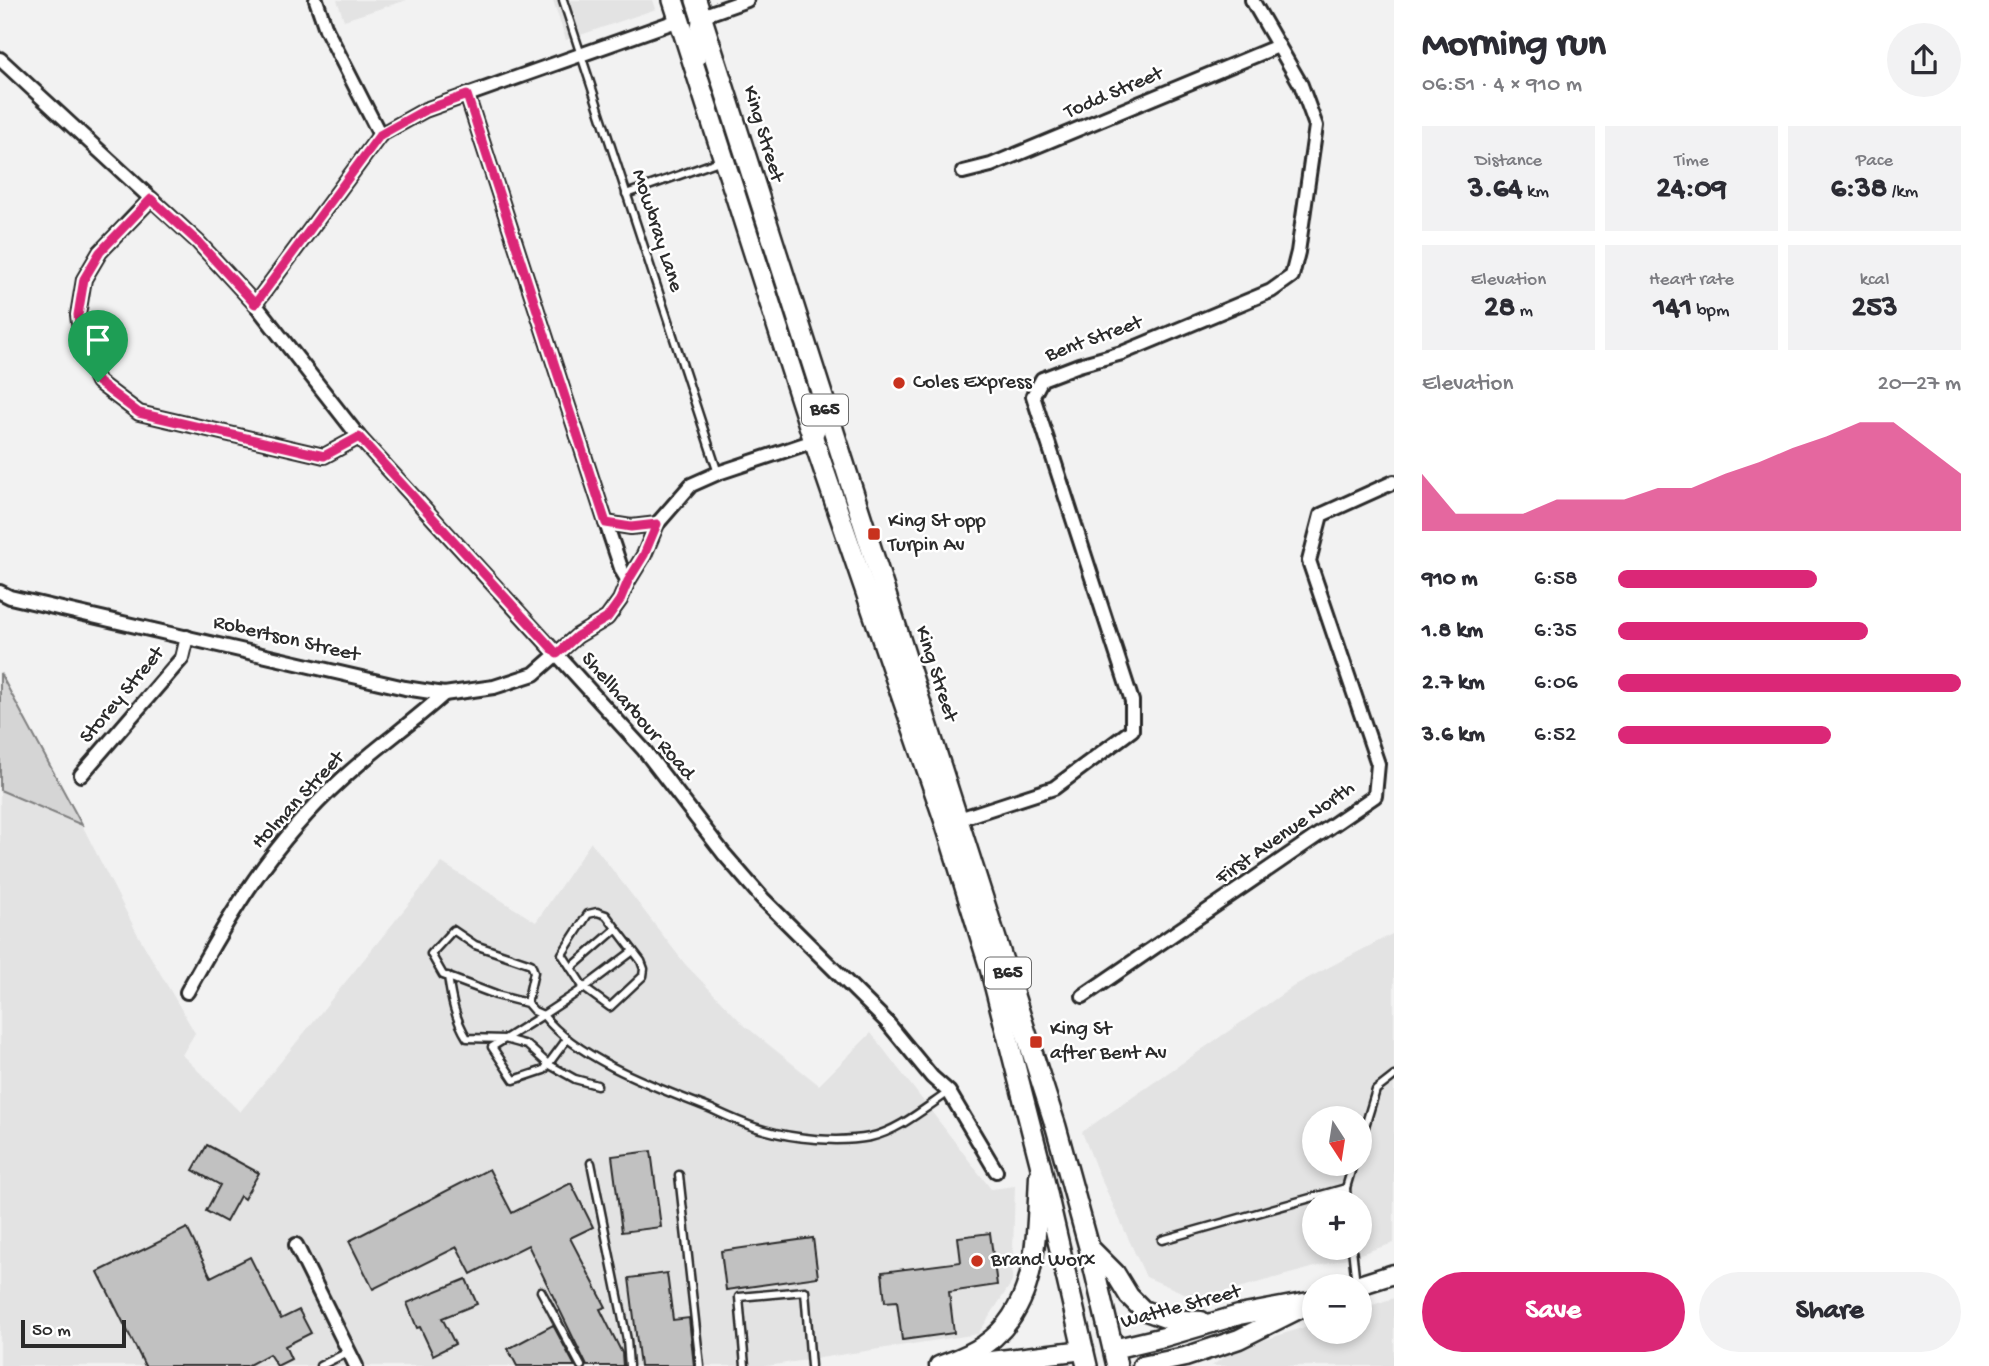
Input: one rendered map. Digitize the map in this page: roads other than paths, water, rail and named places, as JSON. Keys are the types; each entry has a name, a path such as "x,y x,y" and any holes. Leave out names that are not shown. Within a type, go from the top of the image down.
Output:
{"main road":[{"name":"King Street","path":"673,0 695,70 716,162 944,819 990,968 1040,1163 1085,1358"},
{"name":"King Street","path":"698,8 1056,1127 1089,1247 1115,1357"},
{"path":"939,1366 985,1344 1004,1328 1015,1310 1031,1273 1035,1253 1040,1163"},
{"path":"1089,1247 1115,1273 1135,1303 1150,1314 1176,1320 1219,1321"},
{"path":"1372,1281 1394,1275"},
{"name":"Wattle Street","path":"953,1366 1059,1352 1085,1358 1115,1357 1164,1337 1219,1321 1314,1301 1239,1339 1185,1357 1142,1366"},
{"path":"1198,1366 1239,1339"}],"street":[{"path":"316,0 326,29 380,135"},
{"path":"695,70 699,62 696,26 698,8 747,0"},
{"name":"Bent Street","path":"959,819 1054,788 1132,730 1132,701 1033,396 1042,379 1122,353 1271,291 1292,276 1298,253 1316,126 1301,85 1252,0"},
{"path":"255,304 380,135 425,110 679,20"},
{"name":"Todd Street","path":"963,172 991,166 1278,46"},
{"name":"Shellharbour Road","path":"0,59 198,242 255,304 359,437 644,750 724,854 764,899 886,1021 932,1077 949,1093 996,1171"},
{"path":"467,95 606,523 628,581"},
{"path":"151,199 100,252 84,279 78,315 82,348 98,382 139,413 324,456 359,437"},
{"path":"814,441 821,424 821,398"},
{"name":"Robertson Street","path":"0,592 10,597 405,688 444,694 494,687 534,674 577,636 607,618 644,555 657,524 691,485 718,472 814,441"},
{"name":"First Avenue North","path":"1083,996 1375,796 1378,764 1309,561 1321,515 1394,482"},
{"path":"606,523 631,527 657,524"},
{"name":"Storey Street","path":"81,775 183,658 187,637"},
{"name":"Holman Street","path":"187,992 229,916 282,841 340,781 444,694"},
{"path":"296,1245 356,1366"}],"lane":[{"name":"Mowbray Lane","path":"563,0 718,472"},
{"path":"626,194 716,162"},
{"path":"597,912 606,915 616,929 641,961 644,969 643,976 610,1007 584,989 562,954 588,914 597,912"},
{"path":"571,968 616,929"},
{"path":"527,1003 534,972 531,964 475,945 453,930 431,954 443,975 496,995 527,1003 567,1040 640,1080 763,1130 844,1139 871,1137 906,1121 949,1093"},
{"path":"567,1040 544,1070 514,1080 492,1047 584,989 633,951"},
{"path":"448,976 455,1012 467,1038 505,1039 527,1045 548,1065 575,1079 597,1085"},
{"path":"1371,1106 1376,1090 1394,1076"},
{"path":"591,1163 627,1340 629,1366"},
{"path":"679,1175 700,1366"},
{"path":"1162,1240 1346,1188 1350,1176"},
{"path":"541,1291 581,1366"},
{"path":"745,1366 739,1297 805,1291 811,1366"},
{"path":"320,1366 348,1352"}],"place":[{"name":"Coles Express","path":"899,383"},
{"name":"King St opp Turpin Av","path":"874,534"},
{"name":"King St after Bent Av","path":"1036,1042"},
{"name":"Brand Worx","path":"977,1261"}]}
